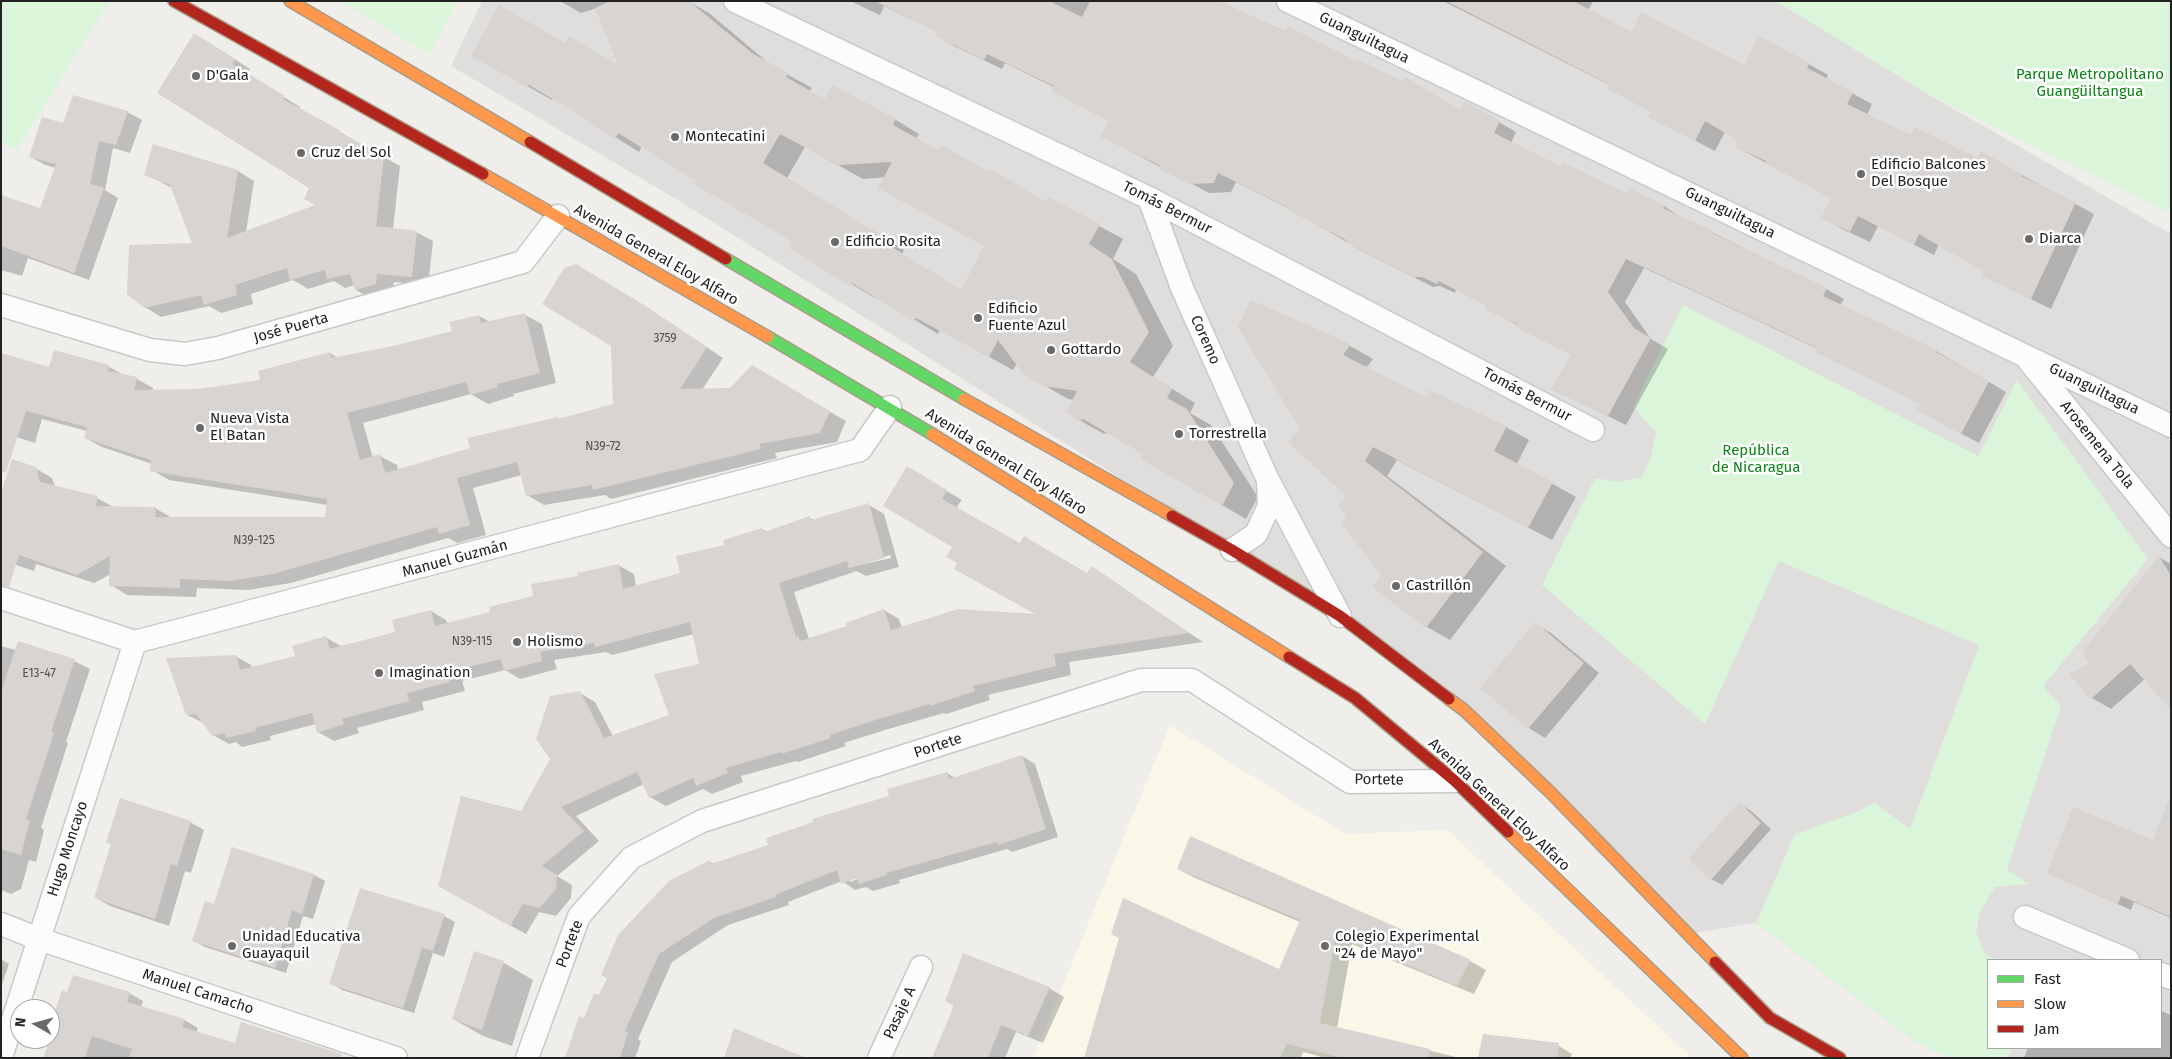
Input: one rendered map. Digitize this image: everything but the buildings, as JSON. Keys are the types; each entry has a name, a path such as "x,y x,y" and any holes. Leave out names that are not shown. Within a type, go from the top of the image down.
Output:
{"main road":[{"name":"Avenida General Eloy Alfaro","path":"174,1 558,216 890,407 1355,698 1455,781 1742,1058"},
{"name":"Avenida General Eloy Alfaro","path":"290,1 426,80 908,368 1232,550 1340,616 1464,710 1551,793 1770,1018 1840,1058"}],"street":[{"name":"Tomás Bermur","path":"735,1 1149,198 1593,430"},
{"name":"Guanguiltagua","path":"1288,1 2171,426"},
{"name":"Coremo","path":"1149,198 1182,288 1268,480 1340,616"},
{"name":"José Puerta","path":"1,305 150,350 184,354 218,348 523,262 558,216"},
{"name":"Arosemena Tola","path":"2024,354 2171,536"},
{"name":"Manuel Guzmán","path":"135,642 330,592 860,450 890,407"},
{"name":"Coremo","path":"1232,550 1256,534 1269,506 1268,480"},
{"path":"1,598 135,642"},
{"name":"Hugo Moncayo","path":"1,1057 135,642"},
{"name":"Portete","path":"527,1058 579,916 631,858 702,821 1141,680 1192,680 1350,782 1455,781"},
{"path":"2025,917 2126,959"},
{"name":"Manuel Camacho","path":"1,924 396,1058"},
{"name":"Pasaje A","path":"879,1058 921,967"}],"shaded area":[{"path":"482,1 1776,1 1933,97 2171,234 2171,1058 1950,1058 1916,1042 1756,923 1687,934 1551,793 1340,616 676,199 451,66"},
{"name":"Colegio Experimental \"24 de Mayo\"","path":"1170,725 1345,834 1447,830 1692,1058 1033,1058"}],"green space":[{"path":"1,1 109,2 17,149 1,143"},
{"path":"340,1 458,1 429,54"},
{"name":"Parque Metropolitano Guangüiltangua","path":"1776,1 2171,1 2171,213 1933,97"},
{"name":"República de Nicaragua","path":"1683,305 1978,456 2017,380 2148,559 2043,686 2061,706 2007,870 2029,884 1995,887 1980,912 1976,932 1985,954 1995,959 1987,959 1987,1049 2012,1049 2008,1058 1950,1058 1916,1042 1756,923 1795,834 1857,812 1875,803 1910,829 1979,645 1779,561 1705,724 1542,585 1595,478 1618,482 1642,477 1650,460 1656,432 1633,407"}],"traffic: fast":[{"path":"726,259 964,399"},
{"path":"768,337 932,434"}],"traffic: slow":[{"path":"290,1 530,142"},
{"path":"483,174 768,337"},
{"path":"964,399 1172,516"},
{"path":"932,434 1289,657"},
{"path":"1449,699 1464,710 1551,793 1715,962"},
{"path":"1508,832 1742,1058"}],"traffic: jam":[{"path":"174,1 483,174"},
{"path":"530,142 726,259"},
{"path":"1172,516 1340,616 1449,699"},
{"path":"1289,657 1355,698 1455,781 1508,832"},
{"path":"1715,962 1770,1018 1840,1058"}],"place":[{"name":"D'Gala","path":"196,76"},
{"name":"Montecatini","path":"675,137"},
{"name":"Cruz del Sol","path":"301,153"},
{"name":"Edificio Balcones Del Bosque","path":"1861,174"},
{"name":"Diarca","path":"2029,239"},
{"name":"Edificio Rosita","path":"835,242"},
{"name":"Edificio Fuente Azul","path":"978,318"},
{"name":"Gottardo","path":"1051,350"},
{"name":"Nueva Vista El Batan","path":"200,428"},
{"name":"Torrestrella","path":"1179,434"},
{"name":"Castrillón","path":"1396,586"},
{"name":"Holismo","path":"517,642"},
{"name":"Imagination","path":"379,673"},
{"name":"Unidad Educativa Guayaquil","path":"232,946"},
{"name":"Colegio Experimental \"24 de Mayo\"","path":"1325,946"}]}
